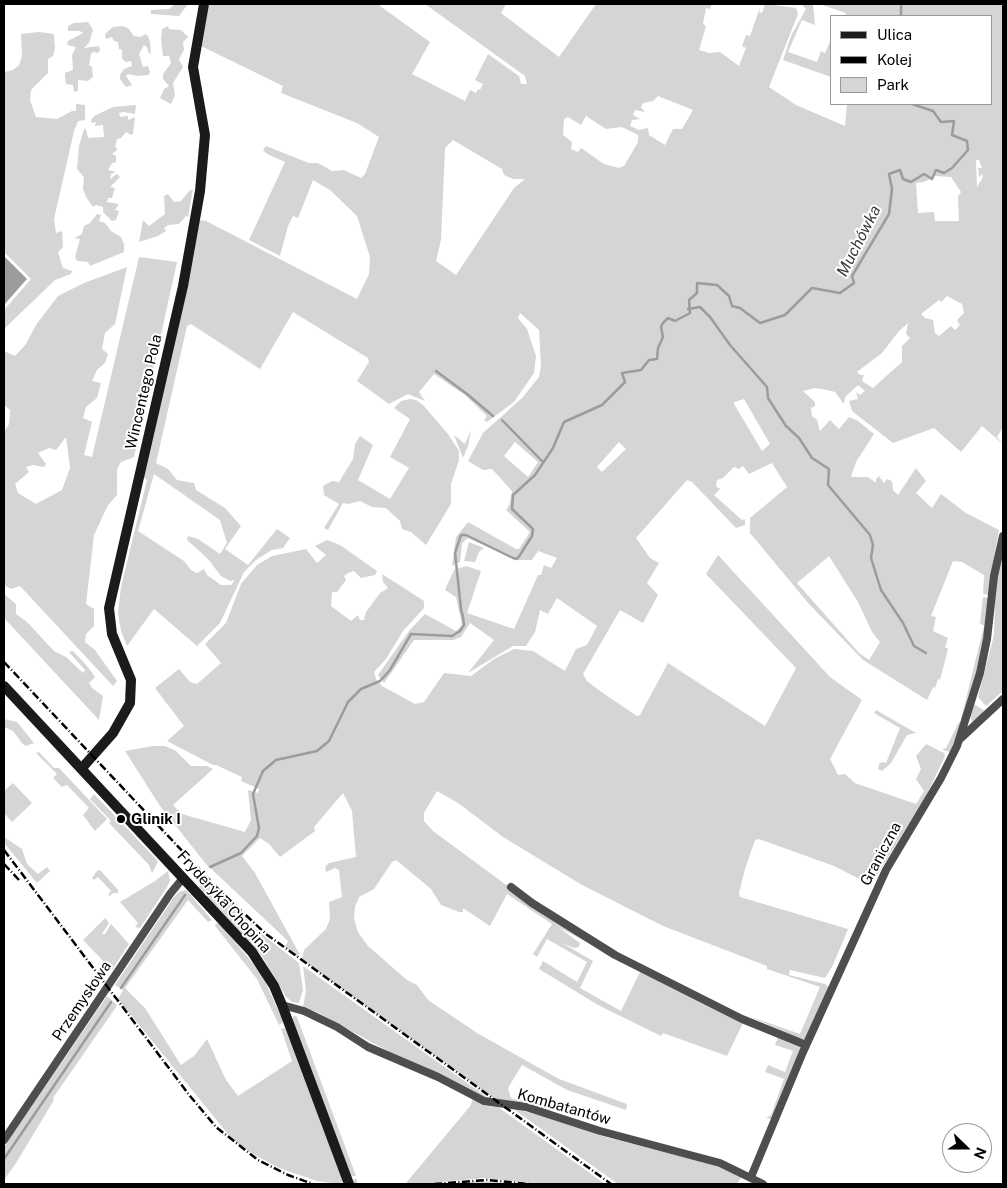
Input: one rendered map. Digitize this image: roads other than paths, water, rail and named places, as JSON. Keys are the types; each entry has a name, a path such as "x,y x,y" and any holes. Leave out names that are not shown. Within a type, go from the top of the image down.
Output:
{"street":[{"name":"Wincentego Pola","path":"82,768 113,734 130,703 131,680 112,634 109,608 183,286 200,191 205,135 193,67 204,4"},
{"name":"Graniczna","path":"751,1177 806,1045 886,870 941,778 960,739 982,664 987,639 994,576 1003,536"},
{"name":"Fryderyka Chopina","path":"4,686 252,952 274,986 282,1005 349,1184"},
{"path":"960,739 1003,699"},
{"name":"Przemysłowa","path":"4,1140 170,894 184,878"},
{"path":"511,887 532,903 615,955 742,1019 806,1045"},
{"name":"Kombatantów","path":"282,1005 304,1012 336,1027 368,1047 438,1077 484,1101 540,1111 600,1131 720,1163 763,1184"}],"waterway":[{"name":"Muchówka","path":"901,4 901,15"},
{"name":"Muchówka","path":"210,867 241,853 257,836 259,828 253,794 263,771 276,760 317,751 329,741 348,702 361,689 380,681 390,670 411,634 452,636 460,631 464,625 455,553 461,535 466,535 517,559 532,536 533,529 512,509 513,495 535,475 553,448 564,422 602,405 625,382 622,373 641,370 649,360 657,359 658,348 663,337 661,327 663,323 668,318 675,321 690,313 689,300 697,293 697,283 717,285 729,296 732,306 740,308 760,323 785,315 812,288 840,293 854,283 852,276 889,214 892,189 889,174 900,170 903,179 911,182 924,174 932,179 936,170 944,173 952,168 968,150 967,141 952,135 954,121 941,122 933,111 915,105"},
{"path":"688,309 700,307 710,317 730,345 767,387 768,398 786,426 799,438 812,458 829,469 828,485 870,535 873,545 871,558 881,590 903,623 914,646 926,653"},
{"path":"436,371 493,416"},
{"path":"502,420 543,462"},
{"path":"198,879 201,876"},
{"path":"121,988 185,895"},
{"path":"4,1159 111,1002"}],"railway":[{"path":"4,662 219,890 266,934 611,1184"},
{"path":"4,850 190,1096 216,1127 258,1160 288,1175 313,1184"},
{"path":"4,864 19,880"},
{"path":"434,1184 487,1180 529,1184"}],"place":[{"name":"Glinik I","path":"121,819"}]}
